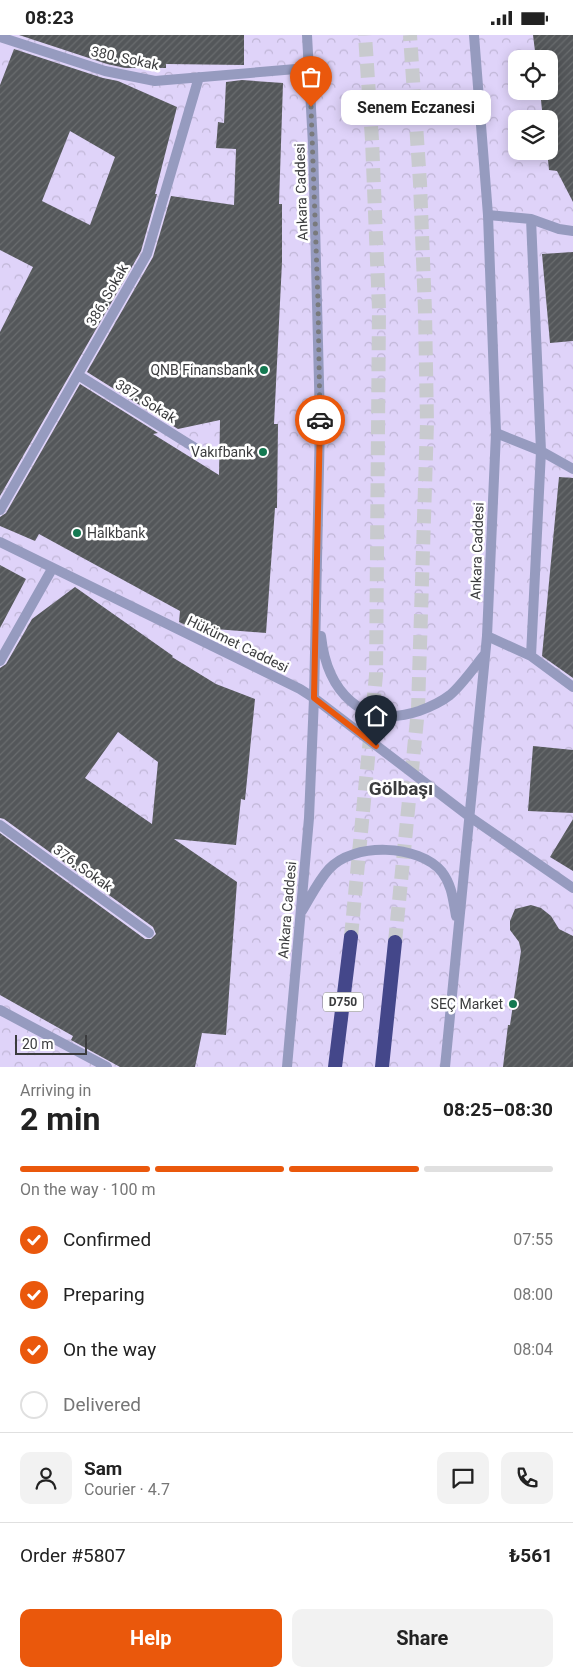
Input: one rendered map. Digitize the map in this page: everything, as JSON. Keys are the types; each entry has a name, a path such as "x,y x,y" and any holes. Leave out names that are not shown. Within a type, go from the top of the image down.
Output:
{"highway":[{"name":"D750","path":"335,1067 351,937"},
{"path":"382,1067 395,942"}],"street":[{"name":"Ankara Caddesi","path":"287,1067 309,818 314,698 320,412 313,154 307,35"},
{"name":"Ankara Caddesi","path":"445,1067 487,636 496,433 488,215 474,35"},
{"name":"380. Sokak","path":"0,37 105,71 155,81 308,68"},
{"name":"386. Sokak","path":"0,510 147,254 199,77"},
{"path":"488,215 531,219 559,229 573,231"},
{"path":"531,219 541,451 531,657"},
{"name":"387. Sokak","path":"78,375 200,451"},
{"path":"496,433 541,451 573,469"},
{"name":"Hükümet Caddesi","path":"0,542 300,689 470,817 573,888"},
{"path":"0,661 52,569"},
{"path":"316,596 323,655 332,679 346,697 369,713 385,716 405,716 428,708 451,695 485,654"},
{"path":"487,636 531,657 573,687"},
{"name":"376. Sokak","path":"0,825 149,933"},
{"path":"301,912 329,868 347,856 379,849 399,851 431,862 442,872 452,890 458,929"},
{"path":"0,1010 107,1067"}],"green space":[{"path":"0,35 573,35 573,1067 0,1067"}],"building":[{"path":"19,35 244,35 244,65 166,64 166,68 125,68 107,64"},
{"path":"533,35 573,35 573,202 557,171 549,170 548,160 558,160 558,110 542,110 541,100 558,100 558,50 535,50"},
{"path":"14,49 103,78 118,81 177,107 155,194 157,194 141,251 0,496 0,332 33,267 0,250 0,85","holes":["70,131 115,157 90,225 42,201"]},
{"path":"242,80 283,83 279,204 282,204 282,262 274,424 278,424 277,508 275,508 266,633 190,627 179,622 180,611 39,534 35,541 0,526 0,517 6,513 80,384 158,433 153,434 219,475 220,420 178,429 87,372 153,257 171,196 234,205 236,149 216,148 218,122 224,123 226,82"},
{"path":"573,252 573,341 550,343 542,254"},
{"path":"559,477 573,478 573,678 542,656"},
{"path":"0,565 26,579 0,628"},
{"path":"75,587 172,657 216,684 255,699 245,800 241,799 236,845 174,839 237,882 226,1035 202,1033 195,1067 120,1067 71,1040 73,1036 0,995 0,833 145,939 151,939 156,934 153,927 4,819 0,818 0,668 6,664 32,619","holes":["118,732 158,762 152,824 85,778"]},
{"path":"533,746 573,750 573,813 528,811"},
{"path":"573,819 573,871 550,857"},
{"path":"531,905 541,908 551,916 559,929 573,936 573,1067 503,1067 521,951 519,942 510,930 510,921 515,909"}],"tunnel":[{"path":"351,937 376,675 379,309 372,140 365,35"},
{"path":"395,942 418,709 427,423 420,183 410,35"}],"way so far":[{"path":"311,107 320,420"}],"place":[{"name":"Senem Eczanesi","path":"311,107"},
{"name":"QNB Finansbank","path":"264,370"},
{"name":"Vakıfbank","path":"263,452"},
{"name":"Halkbank","path":"77,533"},
{"name":"SEÇ Market","path":"513,1004"}],"district":[{"name":"Gölbaşı","path":"401,788"}],"route":[{"path":"320,420 314,698 376,746"}]}
